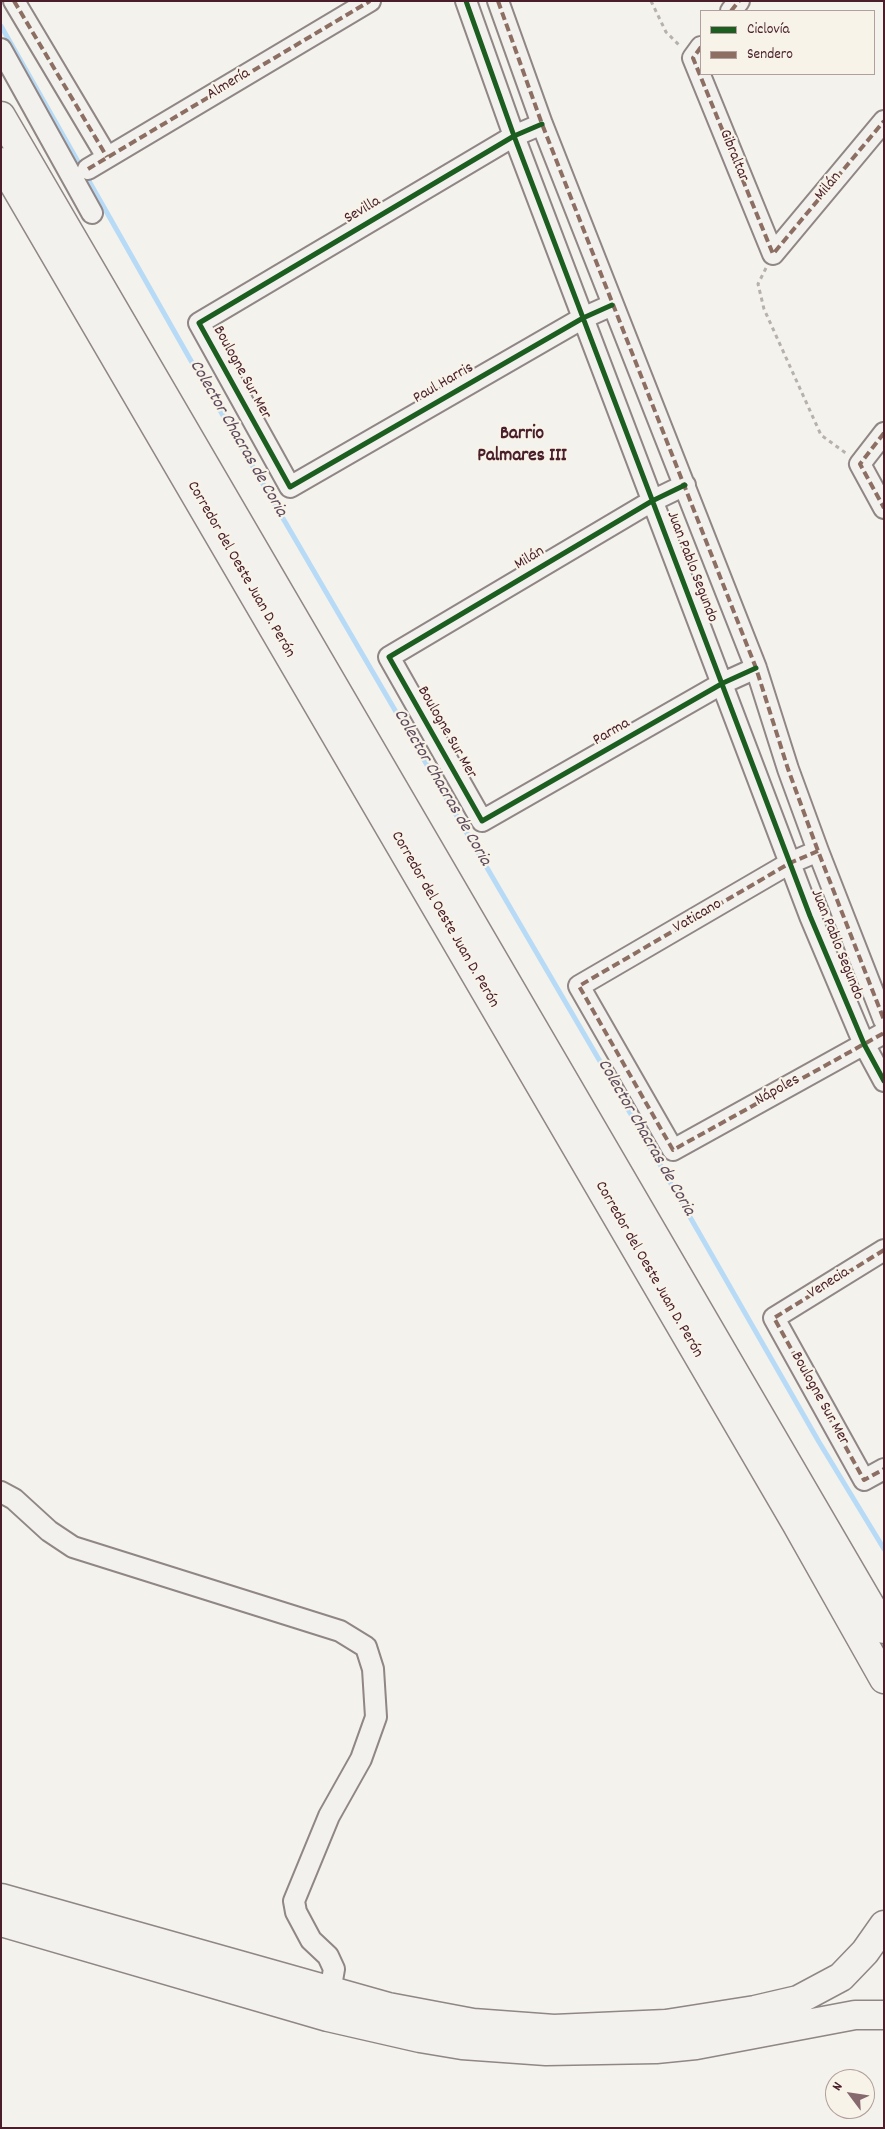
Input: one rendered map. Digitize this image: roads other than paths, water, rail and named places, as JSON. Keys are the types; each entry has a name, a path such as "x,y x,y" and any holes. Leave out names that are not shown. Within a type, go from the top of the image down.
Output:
{"main road":[{"name":"Corredor del Oeste Juan D. Perón","path":"1,116 884,1629"},
{"name":"Corredor del Oeste Juan D. Perón","path":"1,162 796,1523 884,1679"},
{"path":"1,1898 330,1992 420,2014 499,2026 580,2029 666,2024 756,2010 798,2000 812,1994 855,1964 884,1925"},
{"path":"1,1922 328,2017 420,2038 462,2045 563,2052 656,2049 696,2045 855,2015 884,2015"}],"street":[{"path":"14,1 107,157"},
{"name":"Almería","path":"88,169 370,1"},
{"name":"Juan Pablo Segundo","path":"466,1 514,136 810,916 864,1044 884,1081"},
{"name":"Juan Pablo Segundo","path":"498,1 542,124 612,305 756,668 788,769 884,1020"},
{"path":"1,49 92,213"},
{"name":"Gibraltar","path":"705,75 774,254"},
{"name":"Milán","path":"774,254 884,121"},
{"name":"Sevilla","path":"199,323 514,136 542,124"},
{"name":"Paul Harris","path":"290,487 583,318 612,305"},
{"name":"Boulogne Sur Mer","path":"199,323 290,487"},
{"path":"884,433 860,464 884,508"},
{"name":"Milán","path":"389,657 652,501 685,485"},
{"name":"Boulogne Sur Mer","path":"389,657 482,822"},
{"name":"Parma","path":"482,822 723,683 756,668"},
{"name":"Vaticano","path":"673,1150 579,986 790,863 818,851"},
{"name":"Nápoles","path":"673,1150 884,1033"},
{"name":"Venecia","path":"774,1318 884,1250"},
{"name":"Boulogne Sur Mer","path":"774,1318 864,1480 884,1469"},
{"path":"1,1492 14,1500 50,1531 73,1546 340,1631 366,1647 373,1669 376,1717 361,1759 329,1816 294,1902 296,1912 311,1940 328,1956 334,1969 330,1992"}],"waterway":[{"name":"Colector Chacras de Coria","path":"1,26 190,359 643,1135 819,1442 884,1549"}],"district":[{"name":"Barrio Palmares III","path":"522,446"}]}
